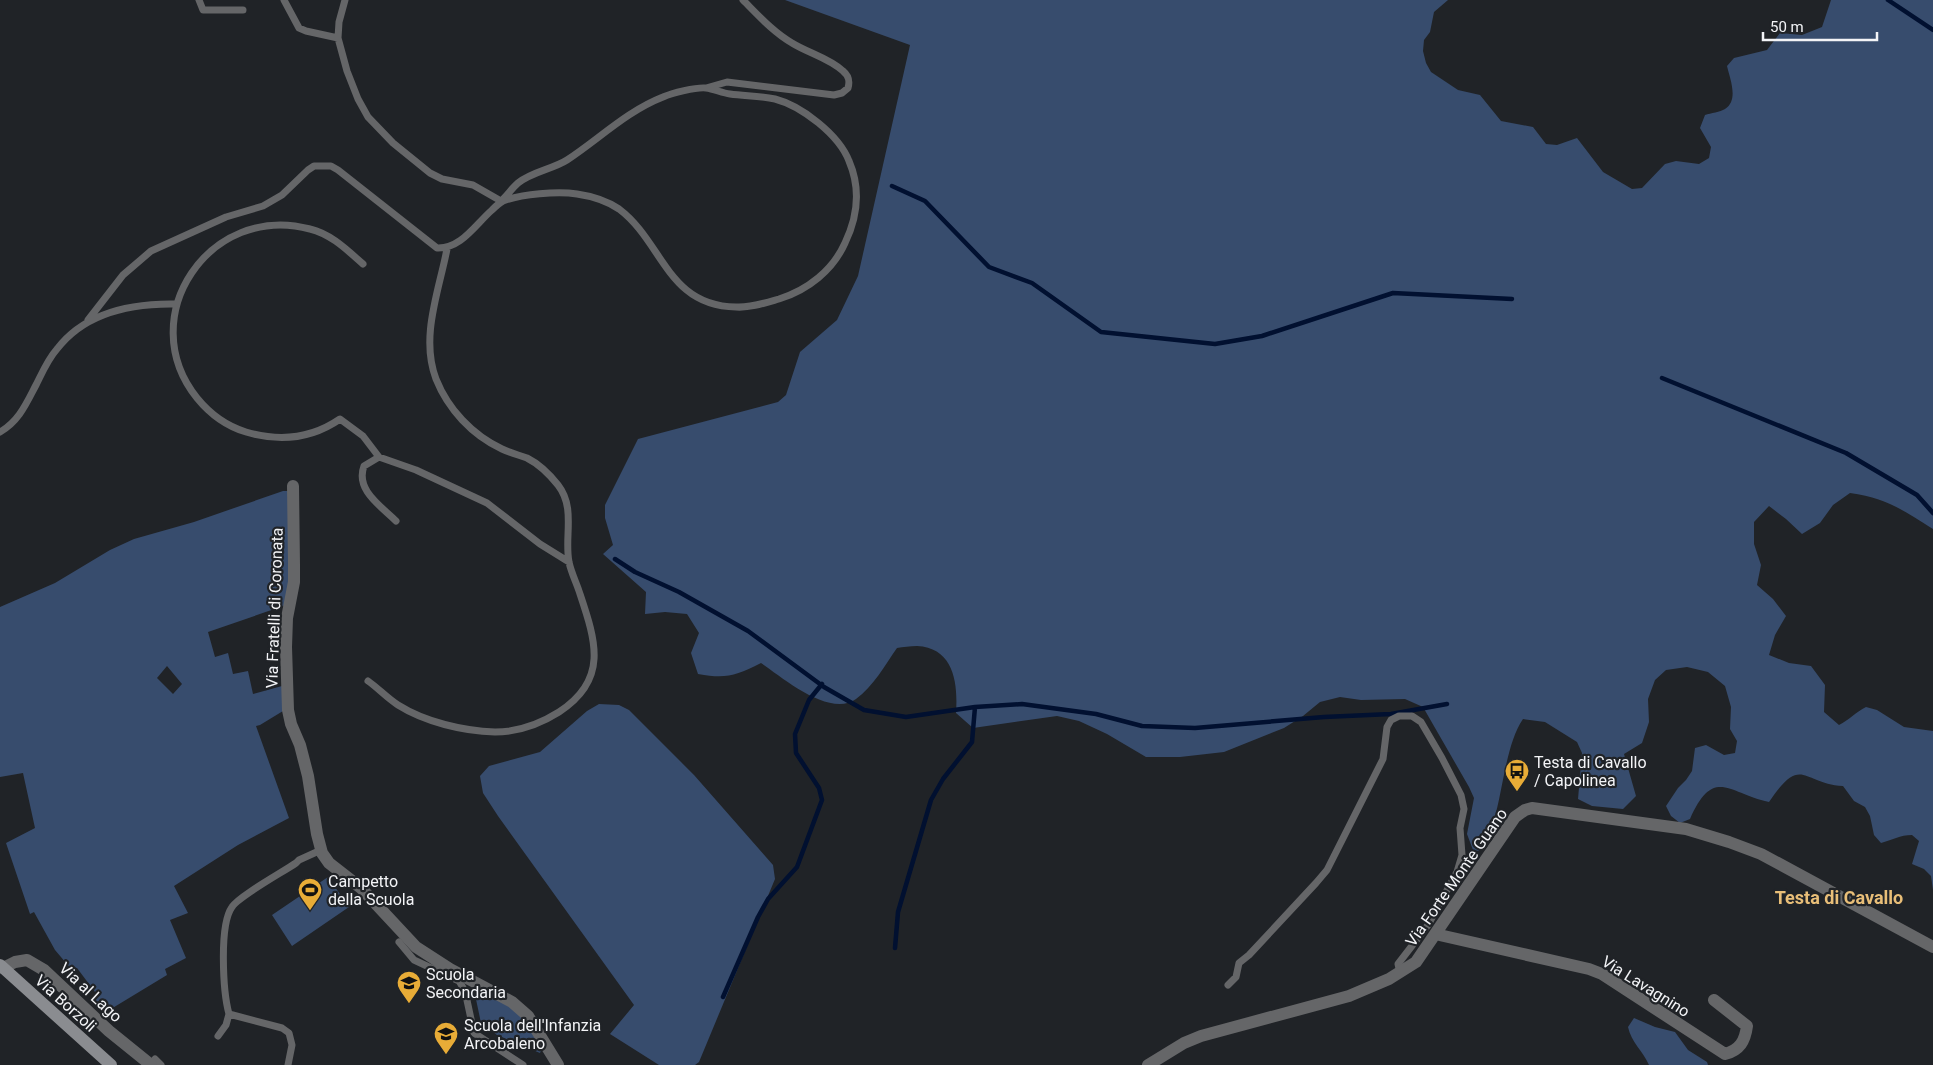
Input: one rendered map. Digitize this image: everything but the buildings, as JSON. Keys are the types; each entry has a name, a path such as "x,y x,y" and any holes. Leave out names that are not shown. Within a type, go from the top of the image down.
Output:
{"main road":[{"name":"Via Borzoli","path":"2,966 111,1065"}],"street":[{"name":"Via Fratelli di Coronata","path":"292,486 294,582 287,618 288,710 308,776 321,850 329,863 361,888 416,947 450,970 512,1002 528,1016 558,1065"},
{"name":"Via Forte Monte Guano","path":"1148,1065 1184,1043 1201,1036 1349,996 1400,973 1416,962 1515,817 1524,810 1539,808 1686,829 1729,842 1761,854 1933,947"},
{"name":"Via Lavagnino","path":"1436,934 1589,969 1602,974 1725,1054 1736,1051 1745,1039 1747,1026 1714,1000"},
{"name":"Via al Lago","path":"2,966 27,960 44,970 108,1031 156,1063"}],"lane":[{"path":"199,0 203,10 243,10"},
{"path":"284,0 299,28 338,38"},
{"path":"345,0 339,22 338,38 347,71 358,99 368,117 393,143 430,173 442,179 473,185 502,202 539,195 576,194 602,200 618,209 638,227 673,278 692,295 715,304 735,307 758,305 790,296 811,284 835,260 844,245 856,216 858,203 850,161 843,149 824,129 801,110 775,99 723,93 706,88"},
{"path":"0,432 18,419 57,348 88,320 123,275 151,251 226,217 263,206 282,195 314,166 331,166 338,170 428,242 437,248 447,249 459,242 502,202 519,182 565,161 647,104 666,96 727,82 834,95 842,93 848,88 849,80 843,71 834,64 791,43 769,26 743,0"},
{"path":"363,264 339,242 310,229 279,224 247,229 219,243 195,265 180,293 177,304 173,324 176,356 188,386 208,411 234,429 265,438 297,438 328,428 340,419 363,436 379,457 416,470 487,503 540,544 569,562"},
{"path":"368,681 396,704 440,722 479,731 516,731 549,719 565,708 588,683 596,658 586,612 569,562 567,500 558,485 535,463 494,445 461,420 448,402 437,380 432,360 430,338 433,314 447,249"},
{"path":"88,320 128,308 153,304 177,304"},
{"path":"379,457 364,466 361,475 363,483 372,499 396,521"},
{"path":"1228,985 1236,977 1238,963 1249,955 1327,870 1383,759 1387,727 1391,720 1399,716 1409,715 1421,722 1461,795 1464,809 1460,828 1462,856 1457,872 1428,925 1398,964 1400,973"},
{"path":"218,1036 226,1026 229,1014 224,975 224,938 232,906 299,860 321,850"},
{"path":"399,942 414,960 459,981 465,991 474,1033 523,1065"},
{"path":"229,1014 282,1028 289,1033 292,1045 288,1065"}],"shaded area":[{"path":"785,0 1448,0 1434,12 1430,32 1424,40 1423,51 1431,72 1458,90 1480,95 1501,121 1533,127 1546,144 1557,145 1577,138 1603,172 1632,189 1642,188 1665,164 1676,161 1699,164 1709,158 1711,147 1700,128 1705,115 1725,109 1732,100 1733,95 1727,66 1734,58 1767,50 1780,33 1802,35 1822,27 1831,0 1933,0 1933,529 1884,502 1850,493 1833,505 1820,523 1802,534 1769,506 1754,522 1754,544 1761,565 1757,585 1773,599 1786,616 1775,635 1769,655 1789,663 1811,666 1825,685 1824,712 1839,725 1866,707 1877,710 1904,727 1933,731 1933,890 1931,876 1924,869 1912,864 1919,841 1912,835 1908,835 1881,843 1874,835 1870,816 1865,807 1854,801 1843,786 1829,784 1803,775 1796,775 1780,787 1769,802 1724,787 1715,788 1707,792 1690,819 1680,823 1671,816 1666,806 1692,771 1695,748 1706,745 1724,755 1735,753 1737,741 1730,729 1731,707 1725,686 1708,672 1687,667 1666,670 1655,680 1648,699 1649,722 1642,743 1624,754 1636,796 1623,809 1592,806 1578,799 1582,753 1577,742 1545,722 1523,719 1517,729 1509,754 1491,833 1479,851 1473,850 1467,834 1474,798 1469,787 1423,707 1405,699 1361,700 1340,697 1320,702 1284,728 1224,752 1180,757 1146,757 1107,734 1079,721 1057,716 973,728 956,713 956,690 951,669 939,653 929,648 909,646 897,648 868,688 856,699 845,704 833,704 807,694 761,663 730,675 698,674 691,653 699,633 687,614 665,612 645,614 646,592 603,554 613,545 605,518 605,505 638,439 778,402 786,395 800,352 837,320 858,276 910,45"},
{"path":"283,491 288,491 290,579 286,605 208,632 215,657 228,653 233,674 248,671 253,694 282,686 283,711 256,726 289,818 238,845 174,886 188,913 170,920 186,958 165,969 167,975 106,1012 91,1002 98,996 77,968 72,970 55,950 34,912 30,914 6,843 35,828 23,773 0,777 0,607 55,583 110,550 134,539 194,522","holes":["167,666 182,684 173,694 157,678"]},
{"path":"599,704 619,705 629,710 694,775 773,865 775,879 699,1062 695,1065 659,1065 610,1034 634,1005 483,793 480,776 489,766 540,752 587,711"},
{"name":"Campetto della Scuola","path":"328,877 349,907 292,946 272,915"},
{"path":"473,985 512,1002 545,1041 540,1053 497,1035 481,1023"},
{"path":"1634,1018 1655,1027 1675,1032 1688,1050 1707,1062 1708,1065 1649,1065 1634,1042 1628,1027"}],"waterway":[{"path":"1888,0 1933,30"},
{"path":"892,186 925,201 989,267 1032,283 1101,332 1215,344 1262,336 1393,293 1512,299"},
{"path":"1662,378 1846,453 1917,495 1933,513"},
{"path":"615,559 635,572 679,592 748,631 824,687 864,710 906,717 975,707 1022,704 1096,714 1142,726 1195,728 1324,717 1391,714 1447,704"},
{"path":"723,997 758,917 768,899 797,867 822,800 819,788 796,753 795,734 809,700 822,684"},
{"path":"895,948 898,912 931,800 943,779 972,742 975,707"}],"place":[{"name":"Testa di Cavallo / Capolinea","path":"1517,792"},
{"name":"Campetto della Scuola","path":"310,911"},
{"name":"Scuola Secondaria","path":"409,1004"},
{"name":"Scuola dell'Infanzia Arcobaleno","path":"446,1055"}],"district":[{"name":"Testa di Cavallo","path":"1839,898"}]}
